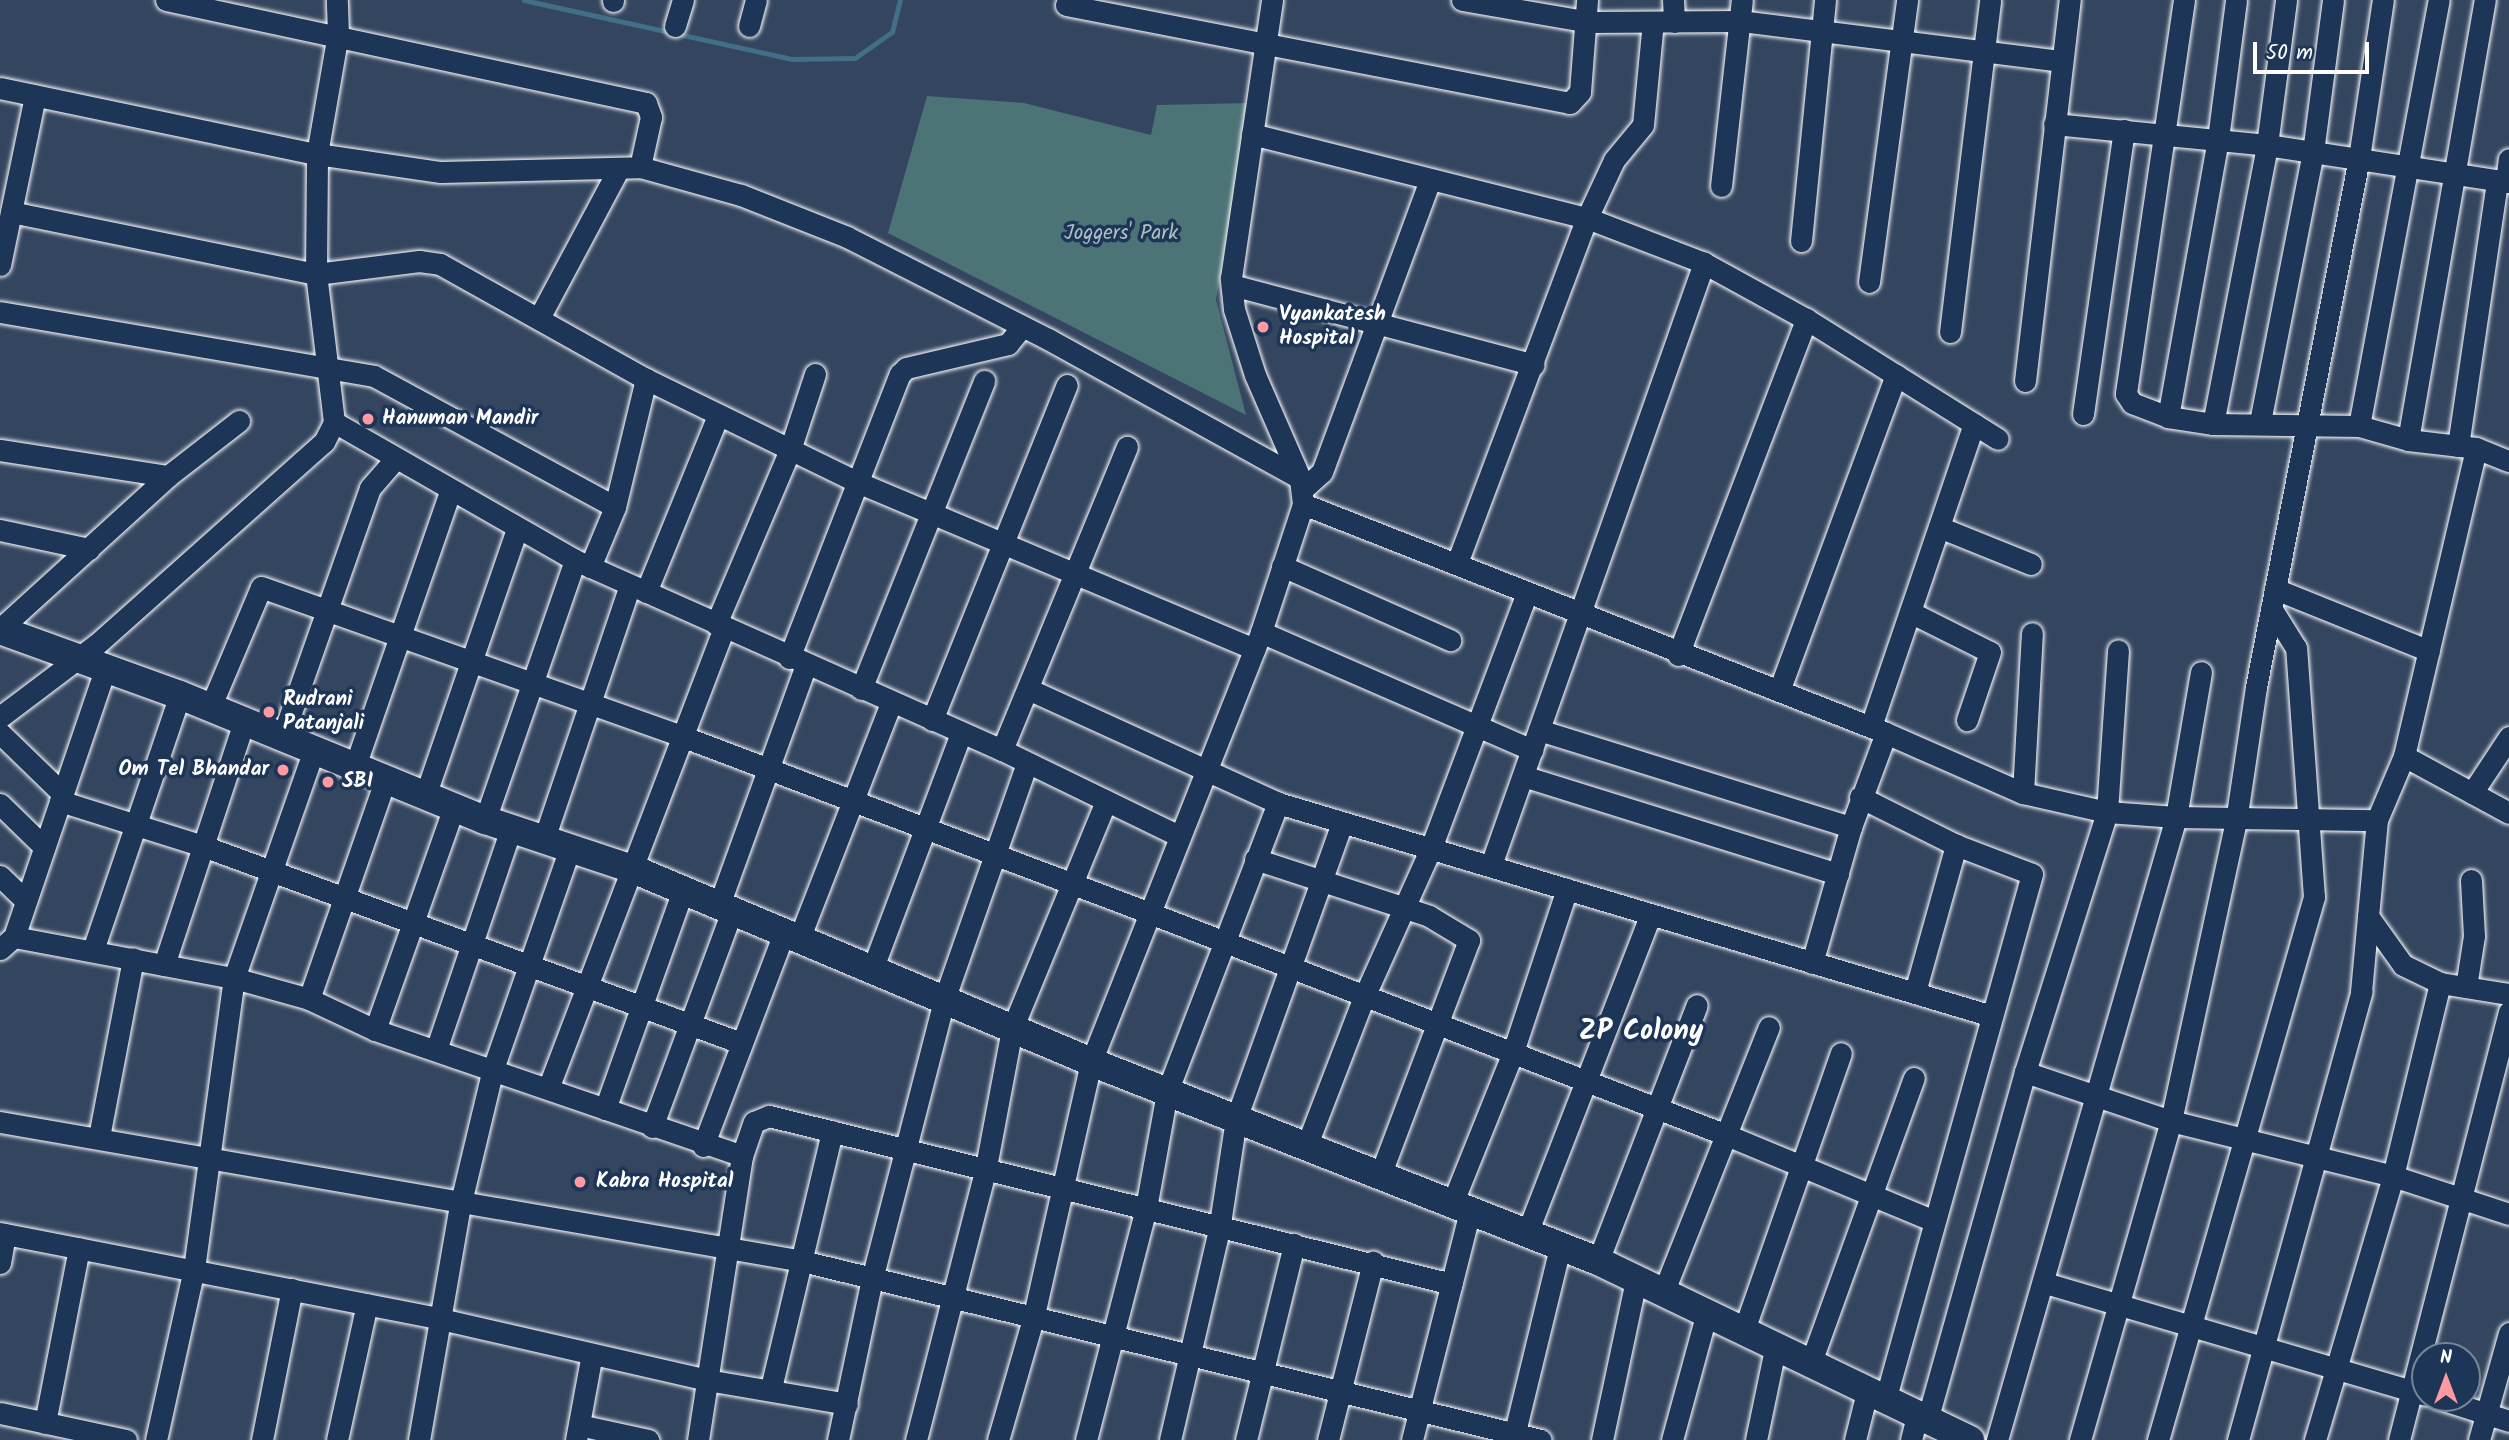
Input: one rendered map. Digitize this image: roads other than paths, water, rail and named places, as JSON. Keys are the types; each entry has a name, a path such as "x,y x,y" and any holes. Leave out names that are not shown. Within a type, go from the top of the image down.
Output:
{"main road":[{"path":"0,630 180,695 354,769 453,807 635,870 1091,1062 1598,1261 1662,1293 1745,1328 1970,1440"}],"street":[{"path":"166,0 196,3 646,103 651,117 629,167 539,318"},
{"path":"0,717 10,699 93,662 324,442 334,422 316,274 317,154 338,34 337,0"},
{"path":"675,26 683,0"},
{"path":"749,26 756,0"},
{"path":"1272,0 1268,45 1252,134 1232,285 1255,375 1302,490"},
{"path":"1462,0 1590,22 1664,22 1741,11 1822,30 2062,61"},
{"path":"1066,5 1570,103 1580,92 1590,22 1587,0"},
{"path":"1457,563 1534,365 1587,218 1614,160 1631,144 1643,125 1664,22 1673,0"},
{"path":"1801,241 1825,0"},
{"path":"1869,282 1907,0"},
{"path":"1950,332 1990,0"},
{"path":"2025,381 2070,0"},
{"path":"2184,0 2166,134 2125,383 2132,403 2168,417 2213,424 2260,422 2359,426 2408,440 2467,447 2509,461"},
{"path":"2168,417 2218,139 2236,0"},
{"path":"2213,424 2267,145 2286,0"},
{"path":"2260,422 2313,152 2333,0"},
{"path":"2080,1440 2171,1121 2236,821 2273,599 2359,158 2384,0"},
{"path":"2359,426 2439,0"},
{"path":"2408,440 2459,175 2485,0"},
{"path":"1721,186 1741,11"},
{"path":"0,88 317,154 441,172 629,167 741,195 847,237 1022,327 1302,490 1457,563 1678,655 1879,729 2023,793 2107,812 2236,821 2313,823 2377,820"},
{"path":"0,265 35,96"},
{"path":"2054,124 2267,145 2504,182"},
{"path":"2083,414 2124,130"},
{"path":"1252,134 1587,218 1704,263 1806,319 1998,439"},
{"path":"2238,1440 2361,992 2377,820 2404,757 2428,651 2467,447 2509,159"},
{"path":"998,1440 1034,1315 1091,1062 1147,912 1257,641 1282,566 1302,490 1322,472 1379,326 1430,180"},
{"path":"11,212 316,274 432,262 718,416 857,482 1076,575 1477,725 1851,827"},
{"path":"1491,865 1704,263"},
{"path":"1232,285 1534,365"},
{"path":"0,312 374,376 615,507"},
{"path":"1678,655 1806,319"},
{"path":"652,1127 690,1026 798,661 857,482 895,382 906,368 1008,344 1022,327"},
{"path":"549,1086 635,870 684,737 720,626 790,450 815,374"},
{"path":"1779,691 1896,375"},
{"path":"436,1050 471,945 532,682 582,564 615,507 646,379"},
{"path":"860,690 984,382"},
{"path":"932,720 1005,545 1067,385"},
{"path":"419,1440 460,1206 493,1069 529,965 590,703 638,589 718,416"},
{"path":"0,630 168,476 239,421"},
{"path":"334,422 450,491 582,564 860,690 1002,750 1179,836"},
{"path":"1812,963 1910,612 1974,424"},
{"path":"1002,750 1128,447"},
{"path":"0,450 168,476"},
{"path":"282,738 370,488 395,459"},
{"path":"354,769 450,491"},
{"path":"1939,527 2031,564"},
{"path":"425,796 517,529"},
{"path":"0,530 89,549"},
{"path":"1282,566 1450,639"},
{"path":"210,708 261,587 684,737 1074,884 1290,971 1364,996 1584,1084 1729,1136 1934,1221"},
{"path":"1306,1147 1364,996 1431,848 1527,593"},
{"path":"2273,599 2428,651"},
{"path":"2158,1440 2242,1135 2314,897 2313,823 2296,648 2273,599"},
{"path":"1910,612 1990,652 1968,720"},
{"path":"2023,793 2032,633"},
{"path":"1911,1440 1923,1415 2025,1073 2107,812 2119,650"},
{"path":"93,662 61,797 26,901 7,943 93,950 234,978 309,999 375,1030 549,1086 704,1146 742,1156"},
{"path":"1997,1440 2045,1283 2095,1096 2176,817 2201,672"},
{"path":"1028,689 1278,803 1992,1016"},
{"path":"93,950 180,695"},
{"path":"704,1146 741,1043 853,801 891,703"},
{"path":"164,965 244,722"},
{"path":"0,733 61,797 203,846 343,901 529,965 741,1043"},
{"path":"872,970 961,733"},
{"path":"2472,793 2509,737"},
{"path":"156,1440 194,1269 234,978 313,752"},
{"path":"2404,757 2509,813"},
{"path":"838,1440 872,1279 909,1150 944,1000 1027,763"},
{"path":"1523,776 1839,874"},
{"path":"309,999 385,781"},
{"path":"1855,1440 1877,1392 1934,1221 2032,874 1956,845 1860,797"},
{"path":"916,1440 951,1295 985,1172 1012,1029 1106,801"},
{"path":"1086,1440 1146,1208 1167,1092 1221,943 1278,803"},
{"path":"0,804 44,847"},
{"path":"375,1030 453,807"},
{"path":"1170,1440 1219,1230 1236,1119 1342,823"},
{"path":"1915,992 1956,845"},
{"path":"1255,859 1404,908 1469,940 1439,1026 1380,1175"},
{"path":"0,876 26,901"},
{"path":"2466,987 2474,936 2471,880"},
{"path":"1412,1440 1452,1284 1461,1207 1567,889"},
{"path":"604,1109 683,890"},
{"path":"1527,1233 1650,916"},
{"path":"2368,916 2403,965 2440,983 2509,994"},
{"path":"99,1137 133,958"},
{"path":"2315,1440 2393,1175 2440,983"},
{"path":"1598,1261 1697,1005"},
{"path":"2431,1342 2509,1012"},
{"path":"1662,1293 1729,1136 1769,1027"},
{"path":"1745,1328 1841,1053"},
{"path":"2025,1073 2171,1121 2242,1135 2393,1175 2509,1214"},
{"path":"1811,1362 1914,1078"},
{"path":"698,1440 742,1156 761,1118 832,1131 985,1172 1146,1208 1219,1230 1373,1262 1452,1284"},
{"path":"0,1122 209,1157 460,1206 802,1261 1192,1352 1419,1413 1513,1436 1541,1440"},
{"path":"771,1388 832,1131"},
{"path":"0,1263 3,1233 367,1304 707,1380 771,1388 846,1404"},
{"path":"1246,1440 1293,1244"},
{"path":"1513,1436 1560,1247"},
{"path":"45,1423 79,1248"},
{"path":"1328,1440 1373,1262"},
{"path":"1602,1440 1636,1280"},
{"path":"2045,1283 2119,1307 2411,1391"},
{"path":"262,1440 292,1289"},
{"path":"337,1440 367,1304"},
{"path":"1672,1440 1707,1312"},
{"path":"2479,1440 2509,1333"},
{"path":"1756,1440 1776,1344"},
{"path":"592,1354 577,1433 649,1440"},
{"path":"2481,1410 2509,1421"},
{"path":"2399,1440 2411,1412"},
{"path":"0,1413 127,1440"}],"waterway":[{"path":"524,0 792,59 855,58 892,32 900,0"}],"place":[{"name":"Vyankatesh Hospital","path":"1263,327"},
{"name":"Hanuman Mandir","path":"368,419"},
{"name":"Rudrani Patanjali","path":"269,712"},
{"name":"Om Tel Bhandar","path":"283,770"},
{"name":"SBI","path":"328,782"},
{"name":"Kabra Hospital","path":"580,1182"}],"district":[{"name":"ZP Colony","path":"1641,1032"}],"park label":[{"name":"Joggers' Park","path":"1121,234"}]}
